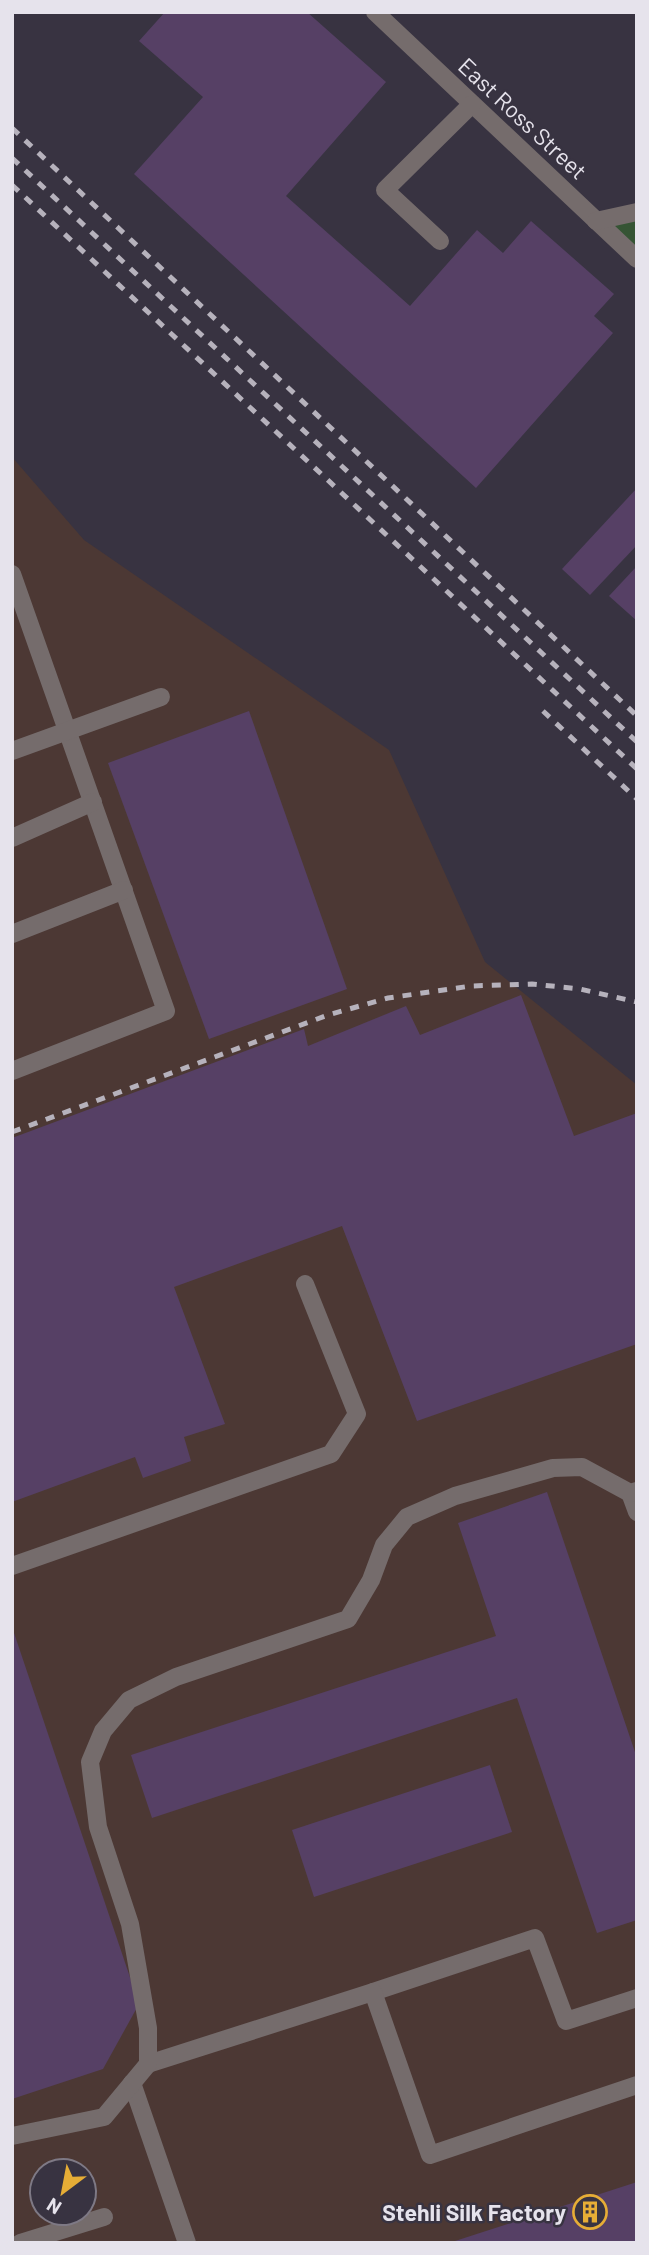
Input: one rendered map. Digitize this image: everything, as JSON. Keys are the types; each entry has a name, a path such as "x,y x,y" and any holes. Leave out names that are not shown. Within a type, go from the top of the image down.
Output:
{"street":[{"name":"East Ross Street","path":"375,12 637,259"},
{"path":"440,241 385,190 472,104"},
{"path":"596,221 637,212"},
{"path":"12,574 166,1011 12,1071"},
{"path":"12,751 161,697"},
{"path":"12,838 93,802"},
{"path":"12,934 124,890"},
{"path":"12,1566 331,1454 357,1414 305,1284"},
{"path":"148,2064 148,2028 130,1924 98,1827 90,1762 103,1731 129,1700 176,1677 348,1619 371,1580 384,1545 407,1517 455,1496 522,1475 563,1467 582,1467 634,1492 637,1512"},
{"path":"12,2136 104,2117 148,2064 535,1938 566,2021 637,1998"},
{"path":"373,1992 430,2155 637,2085"},
{"path":"132,2083 187,2243"},
{"path":"20,2243 104,2217"}],"shaded area":[{"path":"12,457 84,540 389,750 485,962 637,1085 637,2243 12,2243"}],"green space":[{"path":"637,212 637,259 596,221"}],"building":[{"path":"165,12 307,12 386,82 286,196 410,306 477,230 503,253 531,221 614,294 594,316 613,333 476,488 134,174 203,97 139,41"},
{"path":"637,488 637,545 590,595 562,569"},
{"path":"637,566 637,621 609,596"},
{"path":"249,711 347,989 209,1039 108,763"},
{"path":"521,995 574,1136 637,1113 637,1344 417,1421 342,1226 174,1287 225,1424 184,1437 191,1461 143,1478 135,1457 12,1502 12,1138 304,1029 308,1046 406,1006 420,1035"},
{"path":"547,1492 637,1758 637,1920 597,1933 517,1698 152,1818 131,1755 496,1636 458,1523"},
{"path":"12,1627 139,2004 103,2069 12,2099"},
{"path":"490,1765 512,1832 314,1897 292,1830"},
{"name":"Stehli Silk Factory","path":"637,2182 637,2243 452,2243 452,2242"}],"railway":[{"path":"12,128 637,716"},
{"path":"12,158 637,742"},
{"path":"12,185 637,769"},
{"path":"543,711 637,799"},
{"path":"12,1132 328,1015 388,998 471,986 532,984 580,989 637,1002"}],"place":[{"name":"Stehli Silk Factory","path":"590,2212"}]}
